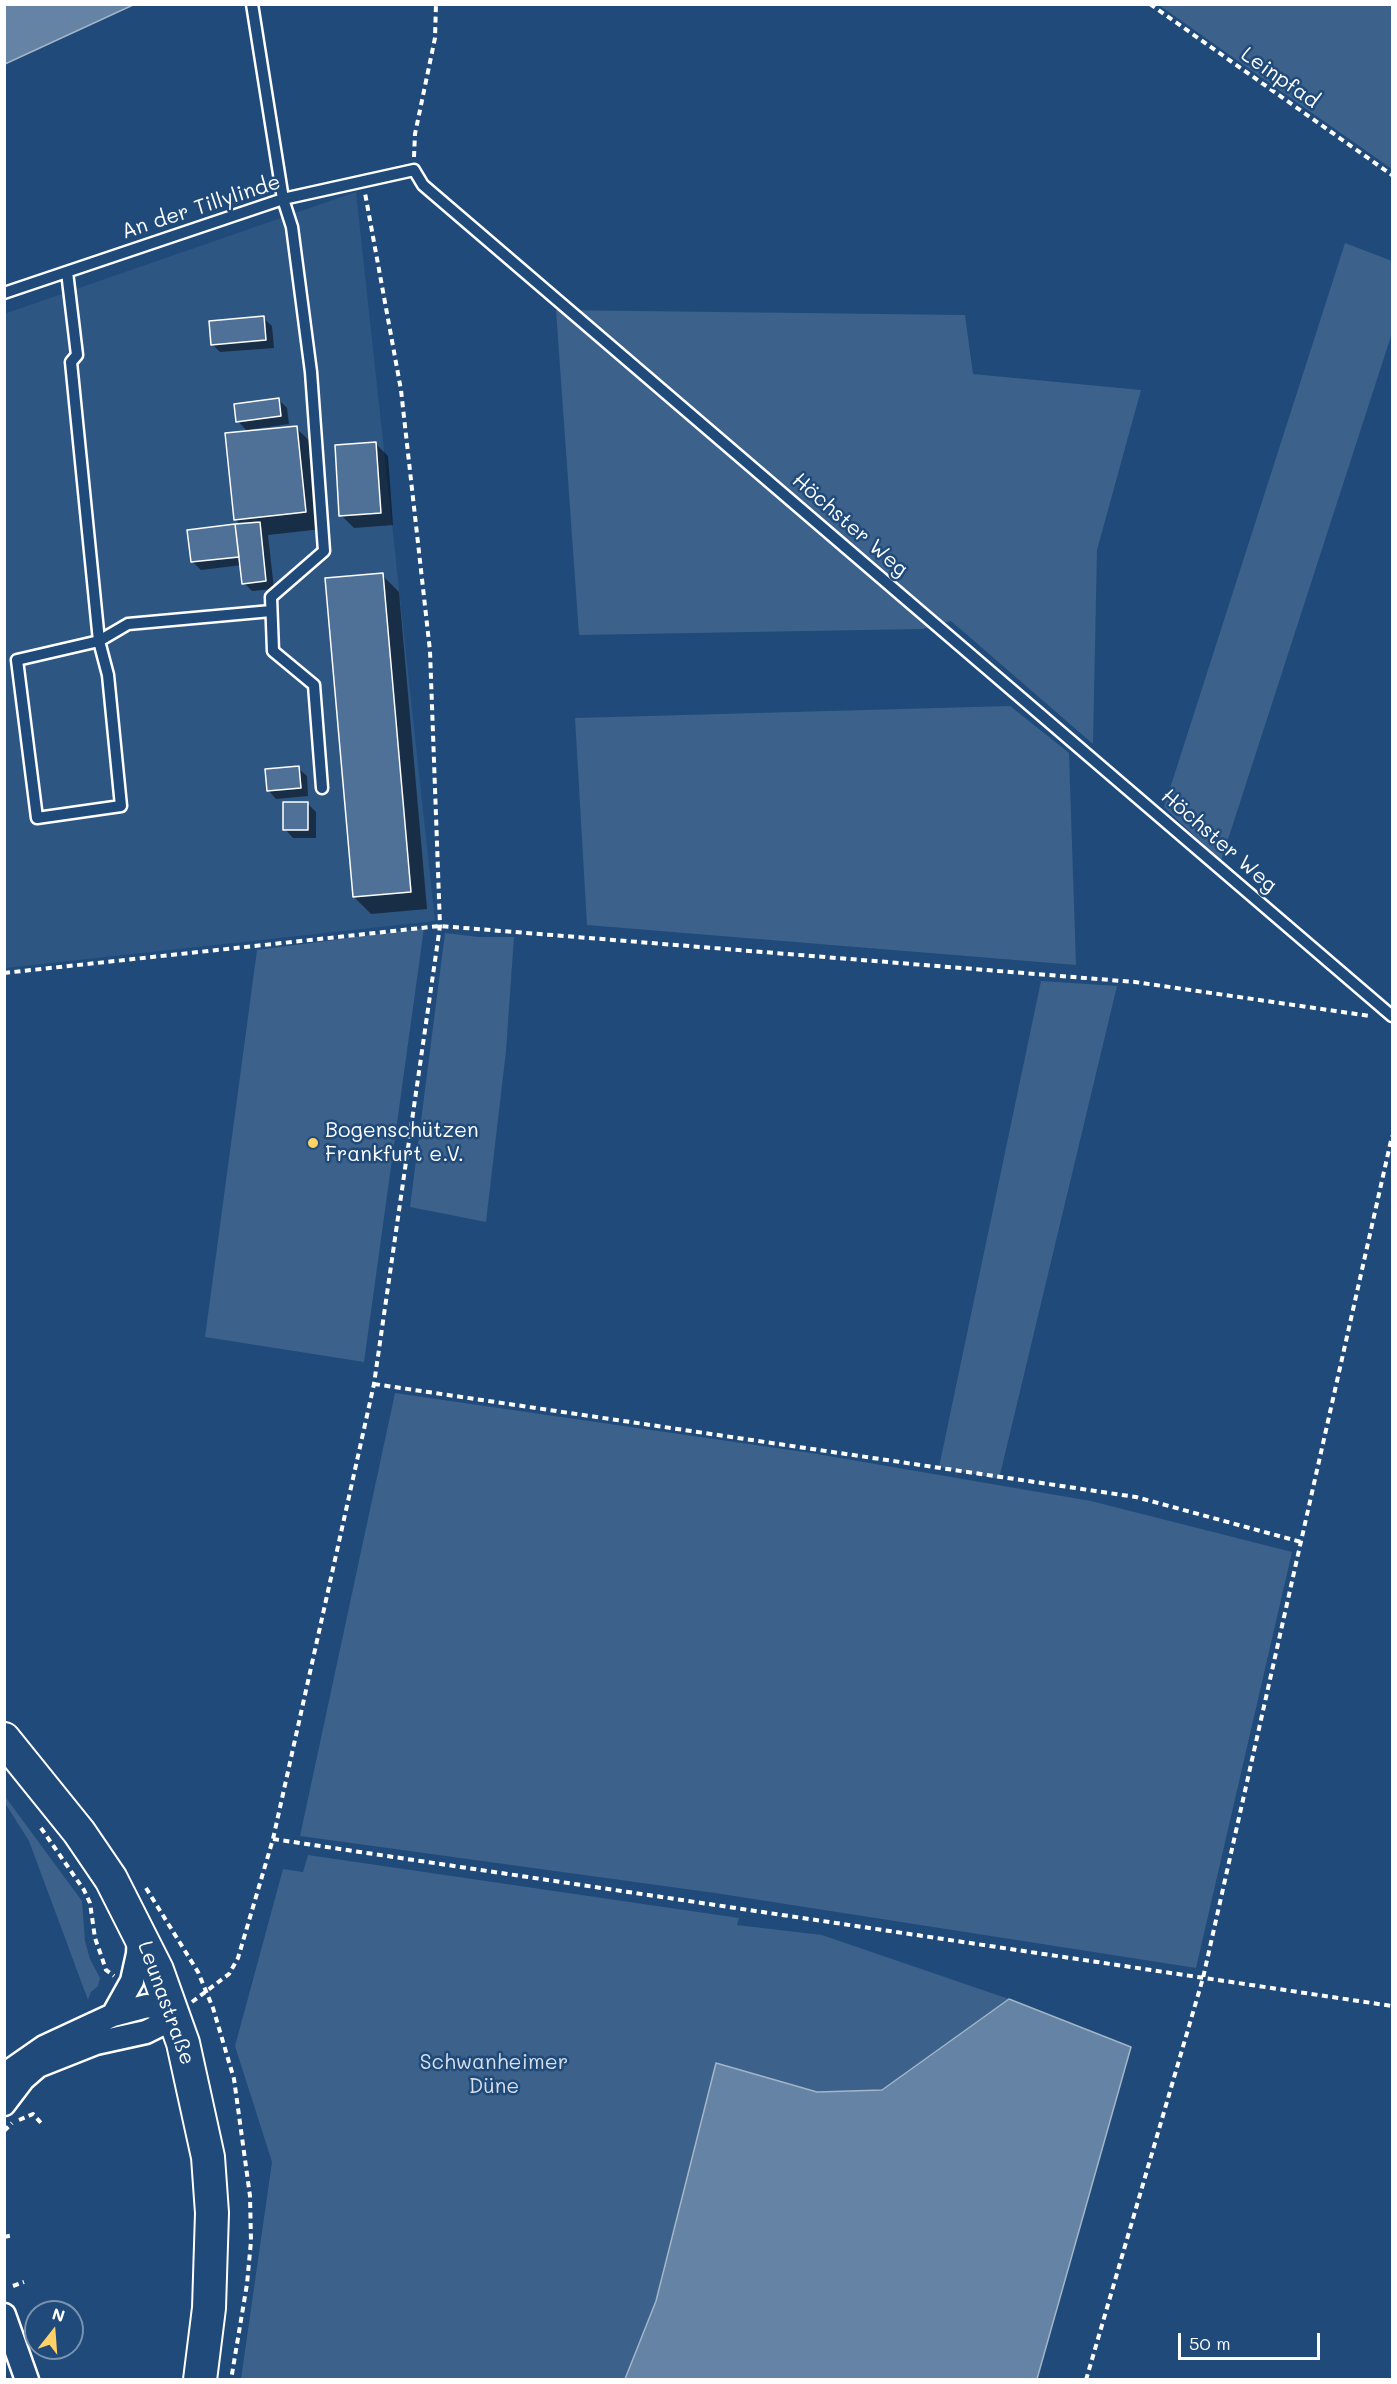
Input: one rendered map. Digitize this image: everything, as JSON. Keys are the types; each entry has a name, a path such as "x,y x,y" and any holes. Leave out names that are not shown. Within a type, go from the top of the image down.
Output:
{"main road":[{"name":"Leunastraße","path":"4,1739 79,1832 111,1879 139,1931 174,2014 199,2108 208,2157 212,2213 209,2308 200,2379"}],"street":[{"path":"113,2014 132,1981 138,1954 139,1931"},
{"path":"4,2075 44,2047 113,2014 147,2006 174,2014"},
{"path":"4,2104 38,2066 96,2043 146,2032 164,2023 174,2014"},
{"path":"4,2314 27,2379"}],"lane":[{"path":"252,4 283,199 292,227 311,372 324,551 271,597 273,651 314,685 322,788"},
{"name":"An der Tillylinde","path":"4,293 283,199 414,170"},
{"name":"Höchster Weg","path":"414,170 432,193 1392,1016"},
{"path":"67,272 77,355 71,363 99,641 108,675 121,806 37,818 17,660 99,641 128,624 271,611"}],"path":[{"path":"414,170 415,134 435,38 436,4"},
{"name":"Leinpfad","path":"1150,4 1392,175"},
{"path":"206,1991 229,1974 238,1958 273,1839 375,1384 440,926 430,651 401,390 363,182"},
{"path":"4,973 440,926 1135,982 1381,1018"},
{"path":"1086,2379 1203,1978 1392,1136"},
{"path":"375,1384 1136,1497 1301,1542"},
{"path":"35,1820 84,1890 90,1903 95,1938 102,1959 113,1976"},
{"path":"273,1839 1392,2006"},
{"path":"191,1961 213,2008 234,2079 250,2196 251,2241 247,2284 231,2379"},
{"path":"4,2131 15,2121 33,2114 41,2123"},
{"path":"4,2237 14,2235"},
{"path":"13,2286 24,2282"}],"shaded area":[{"path":"5,4 133,4 133,5 5,64"},
{"path":"356,192 435,921 5,968 4,314"},
{"path":"1009,1999 1131,2047 1037,2379 625,2379 656,2301 716,2063 817,2092 882,2090"}],"green space":[{"path":"1159,5 1392,5 1392,169 1241,63"},
{"path":"1345,243 1392,261 1392,333 1221,861 1164,807"},
{"path":"556,310 965,315 973,374 1141,390 1097,550 1093,744 951,621 923,629 579,635"},
{"path":"1010,706 1069,753 1076,965 587,925 575,718"},
{"name":"Bogenschützen Frankfurt e.V.","path":"424,928 364,1362 205,1337 257,950"},
{"path":"445,933 479,937 514,937 506,1051 486,1222 410,1207"},
{"path":"1041,981 1117,986 999,1479 939,1467"},
{"path":"395,1393 811,1453 1091,1501 1292,1552 1196,1968 715,1893 300,1836"},
{"path":"4,1795 82,1901 85,1941 90,1959 100,1978 98,1986 91,1992 88,2000 29,1841 5,1803"},
{"name":"Schwanheimer Düne","path":"308,1855 739,1918 737,1925 822,1935 1009,1999 882,2090 817,2092 716,2063 656,2301 625,2379 241,2379 272,2162 235,2046 283,1869 303,1872"}],"building":[{"path":"264,316 266,340 211,345 209,321"},
{"path":"279,398 281,416 236,422 234,404"},
{"path":"297,426 306,512 234,520 225,433"},
{"path":"376,442 381,513 339,516 335,445"},
{"path":"260,522 266,581 242,584 235,524"},
{"path":"235,524 239,557 191,562 187,530"},
{"path":"383,573 411,892 353,897 325,578"},
{"path":"299,766 301,788 267,791 265,769"},
{"path":"283,802 308,802 308,830 283,830"}],"place":[{"name":"Bogenschützen Frankfurt e.V.","path":"313,1143"}]}
